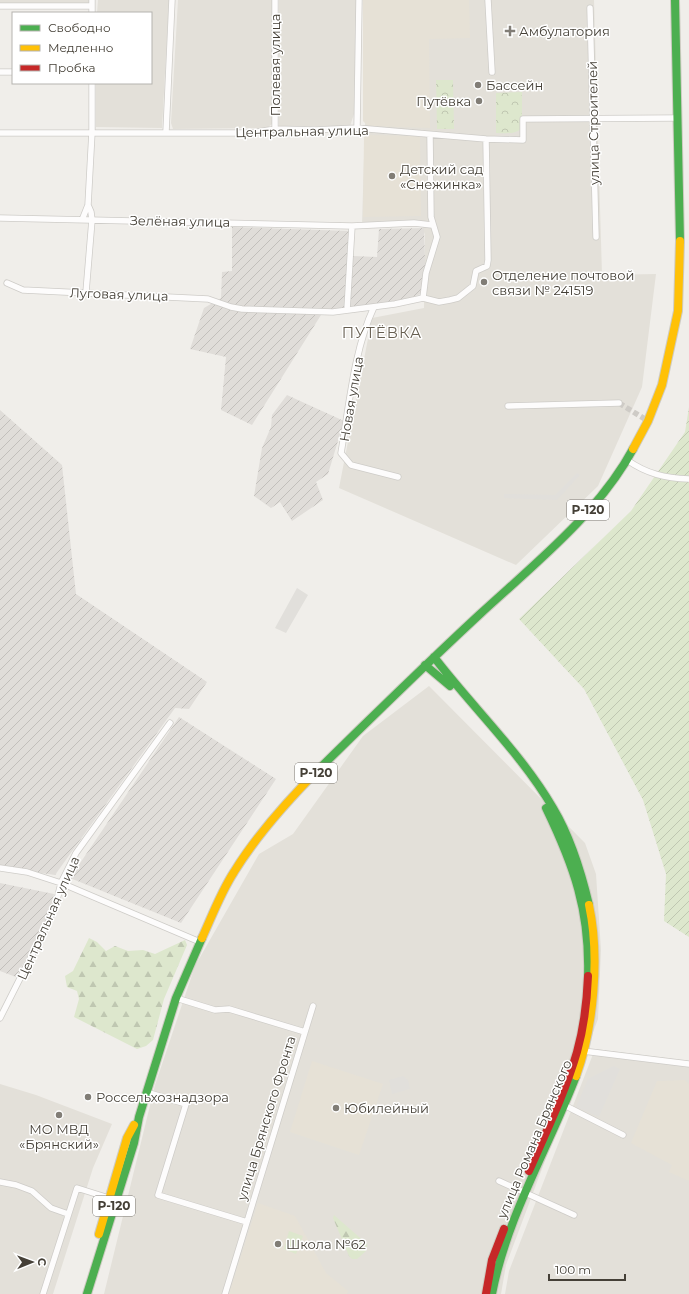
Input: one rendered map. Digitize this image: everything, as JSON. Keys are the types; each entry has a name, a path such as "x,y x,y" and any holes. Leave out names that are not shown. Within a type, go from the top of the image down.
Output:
{"main road":[{"name":"Р-120","path":"87,1294 113,1199 134,1143 146,1092 176,998 200,942 233,873 261,833 296,792 425,664 557,543 600,498 628,460 653,409 669,356 678,312 683,215 678,118 675,0"},
{"name":"улица Романа Брянского","path":"434,657 451,681 533,777 560,823 576,856 588,898 593,944 592,1005 583,1051 564,1105 498,1241 489,1272 486,1294"},
{"name":"улица Романа Брянского","path":"425,664 446,680 530,781 546,808 563,843 580,891 586,918 588,973 586,1005 577,1051 505,1238 495,1273 492,1294"},
{"path":"81,1294 113,1199"}],"street":[{"path":"166,132 172,0"},
{"name":"Полевая улица","path":"275,0 275,129"},
{"path":"357,128 359,0"},
{"path":"488,0 492,72"},
{"path":"0,6 92,3"},
{"name":"улица Строителей","path":"590,8 596,238"},
{"path":"0,72 12,72"},
{"path":"86,292 92,220 88,205 92,132 92,84"},
{"name":"Центральная улица","path":"0,133 251,133 275,129 315,130 357,128 486,140 523,140 523,119 678,118"},
{"path":"430,134 432,225 437,237 426,273 423,298 439,302 458,298 473,286 476,271 487,266 486,140"},
{"path":"82,220 88,205"},
{"name":"Зелёная улица","path":"0,218 352,226 414,223 432,225"},
{"path":"347,310 352,226"},
{"name":"Луговая улица","path":"7,283 23,290 208,299 231,307 333,312 374,307 423,298"},
{"name":"Новая улица","path":"374,307 366,323 360,348 341,453 351,465 398,477"},
{"path":"357,309 362,312 366,323"},
{"path":"508,406 619,403"},
{"path":"628,460 653,474 665,478 689,479"},
{"name":"Центральная улица","path":"0,1016 48,923 56,904 61,884 76,853 170,723"},
{"path":"0,868 27,872 61,884 200,942"},
{"name":"улица Брянского Фронта","path":"176,998 215,1010 229,1009 305,1032 225,1294"},
{"path":"305,1032 313,1006"},
{"path":"583,1051 689,1064"},
{"path":"146,1092 186,1104 158,1195 247,1222"},
{"path":"564,1105 623,1135"},
{"path":"499,1181 574,1215"},
{"path":"0,1182 16,1185 32,1191 51,1208 68,1214"},
{"path":"43,1294 77,1188 113,1199"}],"shaded area":[{"path":"0,0 89,0 89,3 86,5 0,4"},
{"path":"98,0 169,0 162,128 96,127 96,84 152,84 152,12 97,12"},
{"path":"178,0 273,0 272,124 267,128 173,129 171,123"},
{"path":"279,0 357,0 354,114 350,126 279,126"},
{"path":"363,0 469,0 470,38 429,39 430,128 368,126 363,121"},
{"path":"365,0 594,0 602,275 656,274 642,387 598,486 516,565 339,488 372,318 424,308 425,235 422,226 362,225 365,125"},
{"name":"Детский сад «Снежинка»","path":"364,135 420,136 421,216 363,217"},
{"path":"232,227 350,231 353,256 377,257 379,229 424,228 426,292 399,302 321,315 252,425 221,410 226,357 190,349 204,308 221,298 222,272 232,271"},
{"path":"287,395 344,421 328,474 316,482 323,500 292,521 280,502 271,508 254,496 262,448 271,427 272,415"},
{"path":"0,410 62,465 76,594 207,682 189,709 175,708 55,875 0,867"},
{"path":"577,473 580,475 557,500 504,498 504,494 555,495"},
{"path":"297,588 308,595 286,633 275,628"},
{"path":"429,686 585,843 596,874 601,950 598,1019 506,1265 501,1294 104,1294 155,1085 195,966 259,854 293,834 363,736"},
{"path":"179,717 276,779 181,923 70,878"},
{"path":"0,883 54,894 49,915 16,977 0,971"},
{"path":"595,1049 689,1061 689,1294 505,1294 509,1271"},
{"name":"Юбилейный","path":"312,1061 383,1084 359,1155 290,1132"},
{"path":"614,1066 620,1069 599,1117 576,1107 588,1079"},
{"path":"403,1076 408,1080 410,1089 392,1094 389,1080"},
{"path":"685,1080 689,1084 689,1181 669,1172 672,1165 631,1143 657,1081"},
{"path":"0,1084 36,1095 112,1124 93,1168 53,1294 0,1294"},
{"name":"Школа №62","path":"258,1203 295,1216 326,1273 348,1291 347,1294 229,1294"}],"green space":[{"path":"436,80 453,80 454,129 437,129"},
{"path":"522,92 522,128 513,133 496,133 496,93"},
{"path":"689,407 689,937 664,921 666,874 643,800 584,689 519,619 631,511 685,432"},
{"path":"89,938 97,942 106,951 115,946 128,951 143,950 155,954 185,940 187,945 164,999 153,1040 146,1046 137,1049 74,1017 79,999 77,991 67,987 65,976 73,971"},
{"path":"334,1215 367,1244 366,1251 357,1259 352,1259 349,1256 333,1218"},
{"path":"289,1231 303,1236 296,1254 284,1249"}],"tunnel":[{"path":"619,403 648,421"}],"traffic: fast":[{"path":"675,0 680,241"},
{"path":"321,767 479,615 563,538 602,495 619,473 633,449"},
{"path":"434,657 512,750 553,808 575,855 589,905"},
{"path":"425,665 450,686"},
{"path":"546,808 565,850 578,889 586,930 588,976"},
{"path":"87,1294 134,1143 139,1117 176,998 202,938"},
{"path":"492,1294 499,1265 518,1210 576,1076"}],"traffic: slow":[{"path":"633,449 648,421 662,385 678,311 680,241"},
{"path":"202,938 225,888 243,858 274,817 321,767"},
{"path":"576,1076 587,1036 593,991 594,946 589,905"},
{"path":"99,1234 127,1138 134,1125"}],"traffic: jam":[{"path":"529,1171 561,1097 577,1052 585,1014 588,976"},
{"path":"486,1294 492,1260 504,1229"}],"place":[{"name":"Амбулатория","path":"510,31"},
{"name":"Бассейн","path":"478,85"},
{"name":"Путёвка","path":"479,101"},
{"name":"Детский сад «Снежинка»","path":"392,176"},
{"name":"Отделение почтовой связи № 241519","path":"484,282"},
{"name":"Россельхознадзора","path":"88,1097"},
{"name":"Юбилейный","path":"336,1108"},
{"name":"МО МВД «Брянский»","path":"59,1115"},
{"name":"Школа №62","path":"278,1244"}],"district":[{"name":"ПУТЁВКА","path":"382,333"}]}
